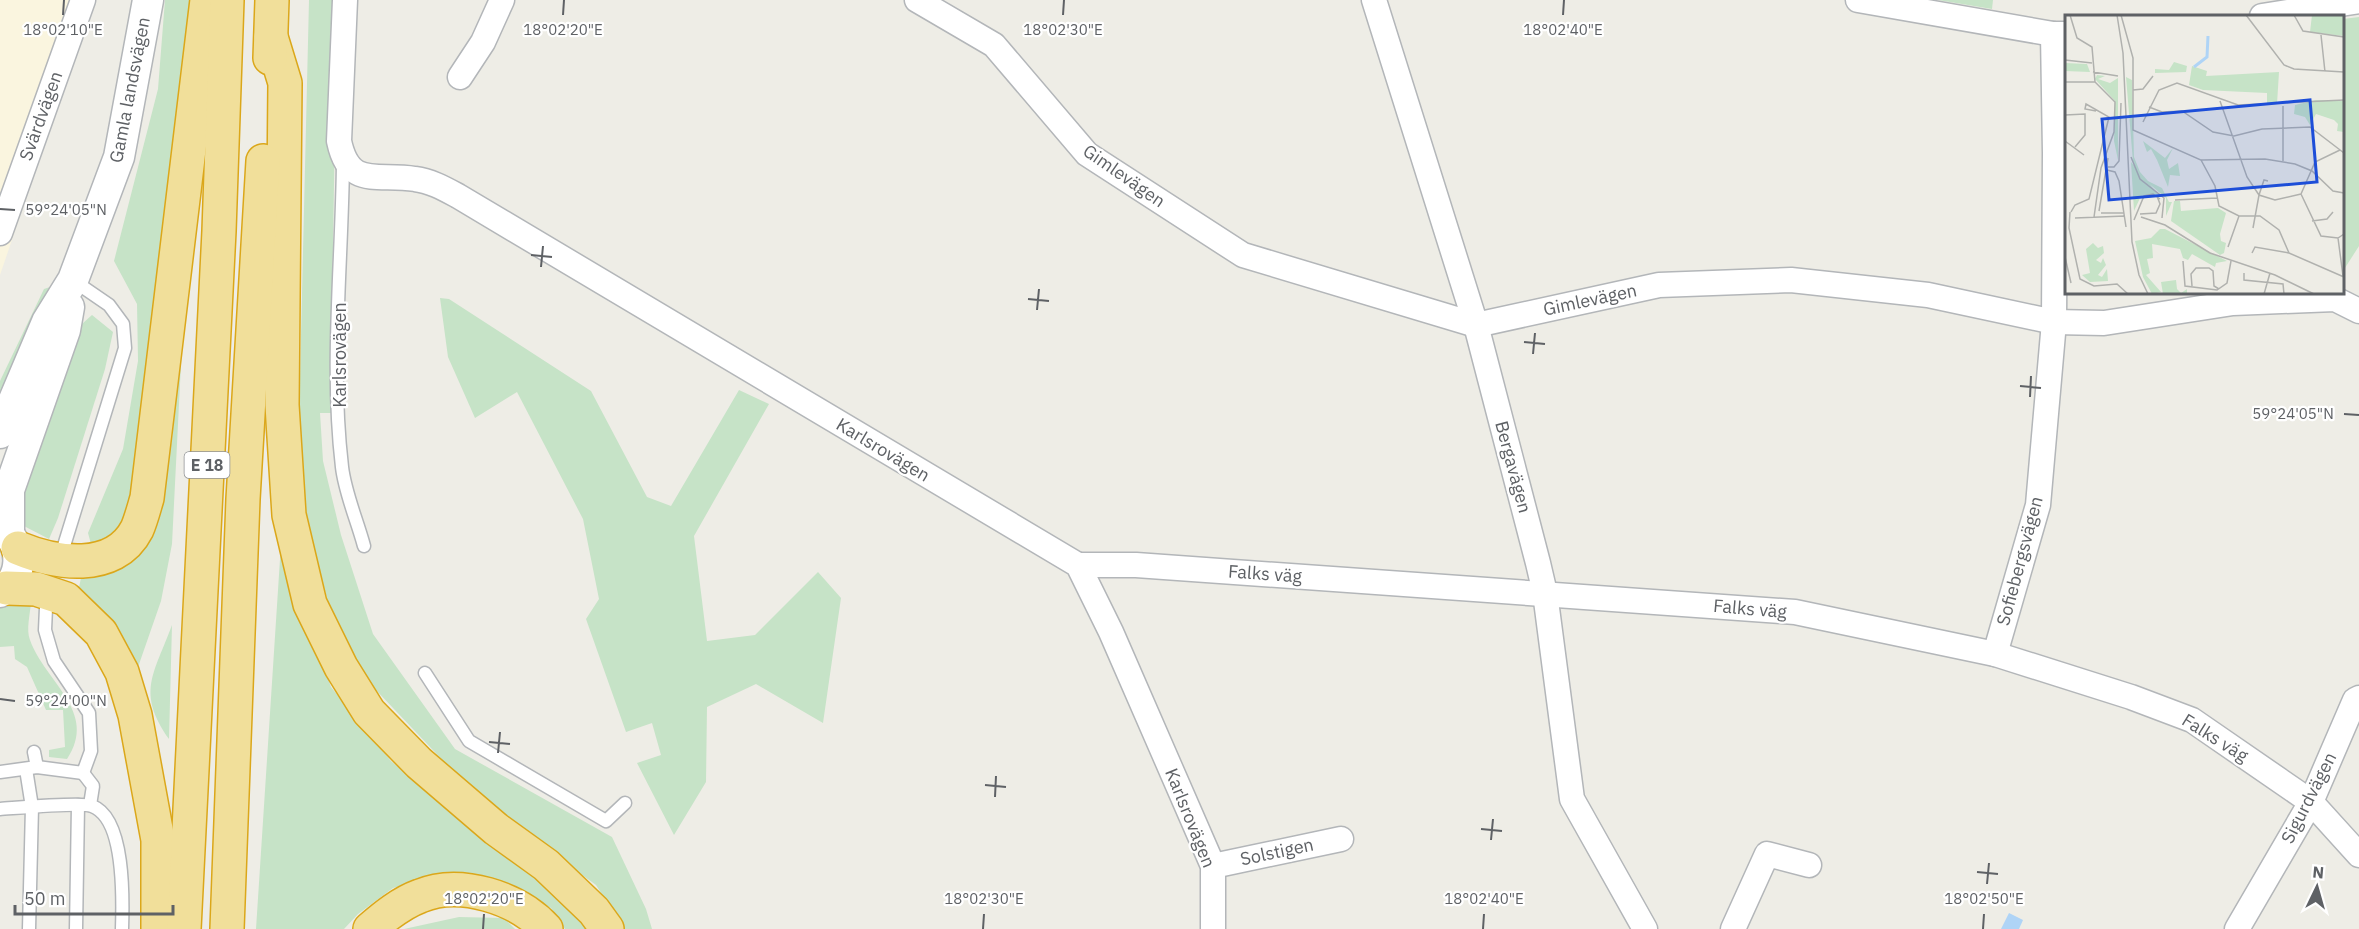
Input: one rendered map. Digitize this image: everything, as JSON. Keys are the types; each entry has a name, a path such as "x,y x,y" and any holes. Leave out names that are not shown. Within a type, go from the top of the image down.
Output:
{"highway":[{"path":"9,536 42,558 67,563 93,560 119,549 136,531 147,498 207,0"},
{"name":"E 18","path":"184,929 219,231 227,0"},
{"name":"E 18","path":"227,929 243,499 272,0"},
{"path":"271,37 285,83 282,405 289,515 310,604 341,667 369,712 419,763 496,829 546,865 594,911 607,929"},
{"path":"3,590 36,589 66,599 101,633 122,672 135,715 158,840 158,929"},
{"path":"370,929 392,911 421,895 458,889 498,897 541,925"}],"street":[{"name":"Svärdvägen","path":"0,233 82,0"},
{"name":"Gamla landsvägen","path":"0,434 47,322 73,280 119,157 148,0"},
{"name":"Karlsrovägen","path":"345,0 339,141 343,162 357,174 418,179 458,196 1078,565 1111,632 1213,866 1214,929"},
{"path":"460,77 483,42 502,0"},
{"name":"Gimlevägen","path":"917,0 994,45 1087,154 1243,255 1476,325 1659,285 1791,280 1928,295 2054,322 2104,323 2233,303 2335,299 2359,311"},
{"name":"Bergavägen","path":"1374,0 1476,325 1545,593 1572,799 1645,929"},
{"path":"1858,0 2060,34"},
{"path":"2268,15 2359,1"},
{"name":"Sofiebergsvägen","path":"1995,654 2037,505 2054,322 2055,153 2060,34"},
{"name":"Gamla landsvägen","path":"3,590 15,578 19,565 9,536 9,490 65,330 73,280"},
{"name":"Falks väg","path":"1078,565 1136,565 1795,612 1995,654 2131,697 2192,720 2311,802 2359,855"},
{"name":"Sigurdvägen","path":"2237,929 2311,802 2355,700 2359,698"},
{"name":"Solstigen","path":"1213,866 1341,839"},
{"path":"1733,929 1767,854 1809,865"}],"lane":[{"name":"Karlsrovägen","path":"343,162 338,369 340,440 343,470 364,546"},
{"path":"63,549 125,348 123,324 109,305 73,280"},
{"path":"46,608 45,630 54,661 89,713 91,751 83,773"},
{"path":"425,673 469,741 606,821 625,803"},
{"path":"29,929 34,752"},
{"path":"0,772 32,768 83,773 93,786 84,805 76,929"},
{"path":"0,809 84,805 104,813 115,840 123,892 122,929"}],"shaded area":[{"path":"0,0 94,0 0,275"}],"green space":[{"path":"165,0 190,0 142,487 135,529 91,544 88,533 123,449 138,361 137,304 114,261 158,89"},
{"path":"309,0 337,0 331,370 333,413 320,413 323,461 341,535 373,634 455,749 612,837 646,909 652,929 624,929 596,885 520,830 450,768 374,688 334,625 307,522 299,419"},
{"path":"1938,0 1993,0 1992,9"},
{"path":"2359,17 2359,246 2344,269 2344,19"},
{"path":"50,287 0,406 0,381 44,289"},
{"path":"440,298 449,299 591,391 647,497 671,506 739,390 769,404 694,536 707,641 755,635 818,572 841,598 823,723 756,684 707,707 706,782 674,835 637,763 661,755 652,723 626,732 586,619 599,599 583,519 517,392 475,418 448,357"},
{"path":"184,304 172,544 161,601 137,670 77,597 81,578 105,573 155,514 172,440"},
{"path":"92,315 113,332 105,369 58,518 49,539 22,525 16,489 73,332"},
{"path":"283,513 297,591 331,687 391,761 477,834 553,887 587,929 565,929 551,908 489,878 451,873 393,888 358,914 344,929 256,929"},
{"path":"31,603 28,627 30,640 37,655 66,698 77,726 75,742 67,759 49,757 49,750 65,747 63,710 46,710 27,667 15,659 14,646 0,647 0,604"},
{"path":"172,625 169,739 153,708 151,683"},
{"path":"459,917 504,918 515,929 404,929"}],"water":[{"path":"2009,913 2023,920 2019,929 2001,929"}]}
